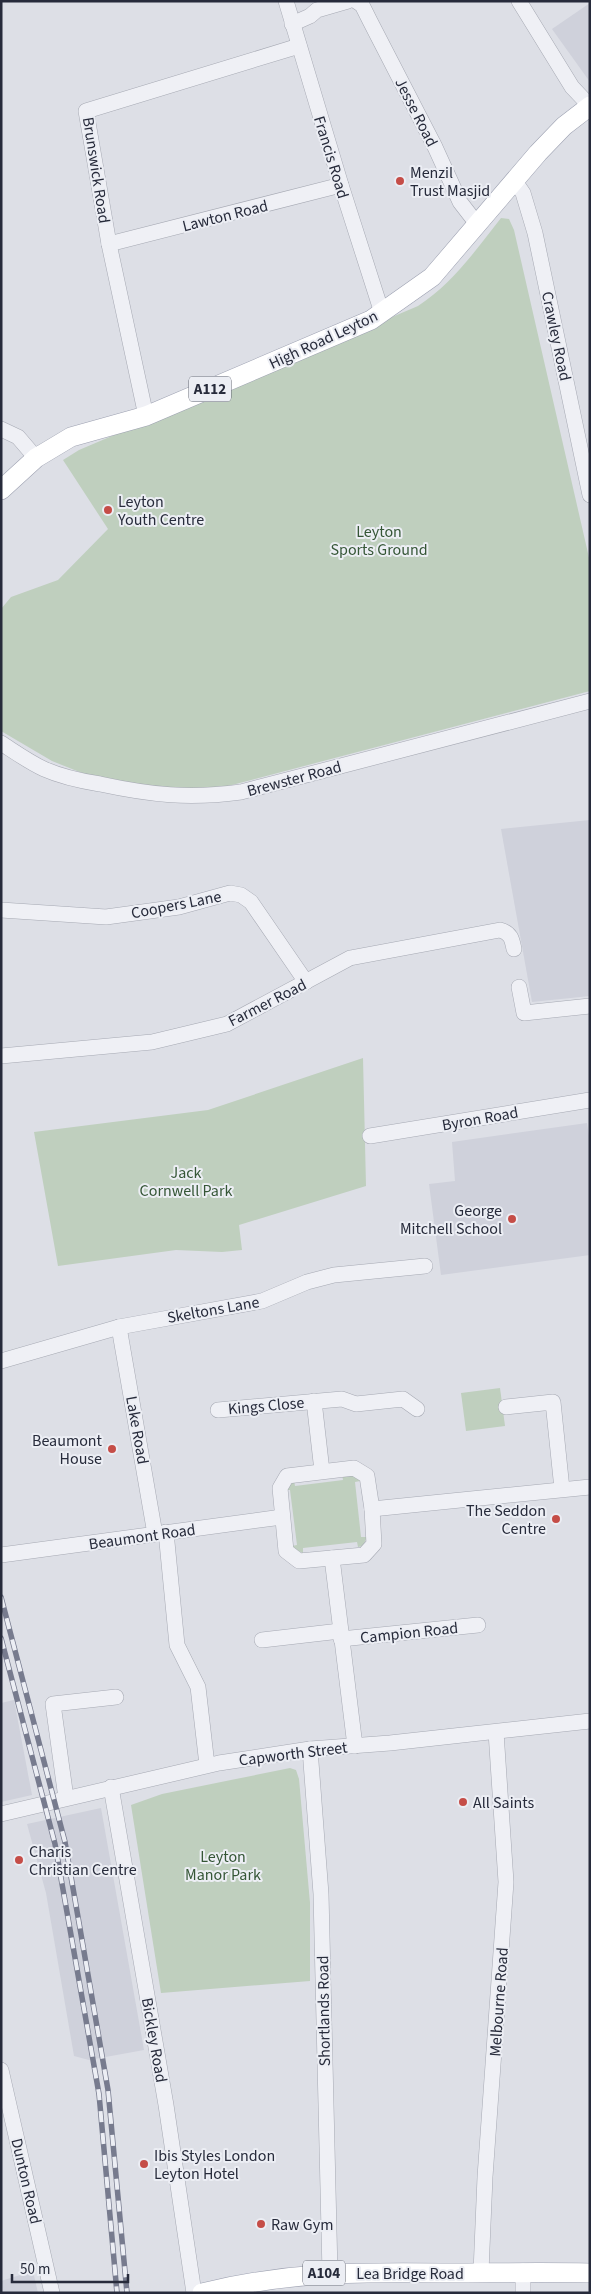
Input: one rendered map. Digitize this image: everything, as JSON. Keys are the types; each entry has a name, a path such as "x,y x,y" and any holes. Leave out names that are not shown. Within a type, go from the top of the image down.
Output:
{"main road":[{"name":"High Road Leyton","path":"1,490 36,458 72,437 146,416 371,320 432,277 514,180 564,126 590,106"},
{"name":"Lea Bridge Road","path":"202,2293 267,2279 330,2273 523,2271 590,2273"}],"street":[{"name":"Francis Road","path":"286,1 340,185 382,312"},
{"path":"292,24 310,16 317,10 348,1"},
{"name":"Jesse Road","path":"356,1 362,6 435,147 460,202 477,224"},
{"path":"519,1 572,86 590,106"},
{"name":"Brunswick Road","path":"146,416 109,244 86,111 298,46"},
{"name":"Crawley Road","path":"514,180 523,193 535,233 590,495"},
{"name":"Lawton Road","path":"109,244 340,185"},
{"path":"1,429 18,437 36,458"},
{"name":"Brewster Road","path":"1,743 45,769 70,778 138,792 176,797 208,796 241,792 590,701"},
{"name":"Coopers Lane","path":"1,910 106,917 179,907 230,893 241,895 251,902 306,982"},
{"name":"Farmer Road","path":"1,1056 152,1042 227,1024 350,958 500,930 507,932 511,937 514,950"},
{"path":"519,987 524,1013 590,1006"},
{"name":"Byron Road","path":"370,1136 590,1100"},
{"name":"Skeltons Lane","path":"1,1362 120,1327 262,1301 307,1282 334,1275 425,1266"},
{"name":"Lake Road","path":"120,1327 160,1533 178,1644 198,1687 207,1765"},
{"name":"Kings Close","path":"218,1410 342,1399 356,1404 403,1399 417,1409"},
{"name":"Kings Close","path":"314,1401 322,1471"},
{"path":"506,1406 553,1402 562,1489"},
{"path":"354,1468 367,1476 372,1509 374,1544 364,1555 299,1560 286,1551 280,1488 288,1476 322,1471 354,1468"},
{"path":"372,1509 590,1486"},
{"name":"Beaumont Road","path":"2,1553 282,1517"},
{"name":"Campion Road","path":"332,1558 355,1746"},
{"name":"Campion Road","path":"262,1640 478,1625"},
{"path":"66,1798 53,1704 116,1697"},
{"name":"Capworth Street","path":"1,1814 207,1765 310,1749 496,1732 590,1721"},
{"name":"Melbourne Road","path":"481,2272 480,2260 485,2178 506,1882 496,1732"},
{"name":"Shortlands Road","path":"310,1749 320,1894 330,2273"},
{"name":"Bickley Road","path":"112,1787 169,2123 194,2293"},
{"name":"Dunton Road","path":"1,2070 52,2293"},
{"path":"523,2271 524,2293"}],"shaded area":[{"path":"590,3 590,82 552,29"},
{"path":"590,820 590,996 532,1002 501,829"},
{"name":"George Mitchell School","path":"587,1123 590,1143 590,1255 441,1275 429,1184 455,1181 452,1142"},
{"path":"14,1700 32,1795 1,1802 1,1703"},
{"path":"101,1808 144,2050 89,2060 74,2056 46,1893 27,1824"},
{"path":"33,2271 38,2293 1,2293 1,2281"}],"green space":[{"name":"Leyton Sports Ground","path":"501,218 509,219 514,230 590,562 590,691 228,786 174,790 87,775 52,761 1,731 1,609 11,597 58,580 108,529 63,460 79,450 418,306 453,277"},
{"name":"Jack Cornwell Park","path":"363,1058 366,1186 239,1225 242,1250 222,1252 176,1250 58,1266 34,1132 208,1110"},
{"path":"500,1388 505,1426 466,1431 461,1393"},
{"path":"353,1473 360,1479 360,1481 355,1482 361,1537 367,1537 363,1546 358,1547 357,1542 303,1548 303,1553 293,1549 292,1546 297,1545 290,1490 286,1490 294,1480 295,1486 343,1480 342,1474"},
{"name":"Leyton Manor Park","path":"290,1768 296,1770 299,1779 310,1903 310,1981 161,1993 131,1805 162,1794"}],"railway":[{"path":"1,1597 65,1842 108,2090 127,2293"},
{"path":"1,1638 55,1844 99,2094 117,2293"}],"place":[{"name":"Menzil Trust Masjid","path":"400,181"},
{"name":"Leyton Youth Centre","path":"108,510"},
{"name":"George Mitchell School","path":"512,1219"},
{"name":"Beaumont House","path":"112,1449"},
{"name":"The Seddon Centre","path":"556,1519"},
{"name":"All Saints","path":"463,1802"},
{"name":"Charis Christian Centre","path":"19,1860"},
{"name":"Ibis Styles London Leyton Hotel","path":"144,2164"},
{"name":"Raw Gym","path":"261,2224"}]}
